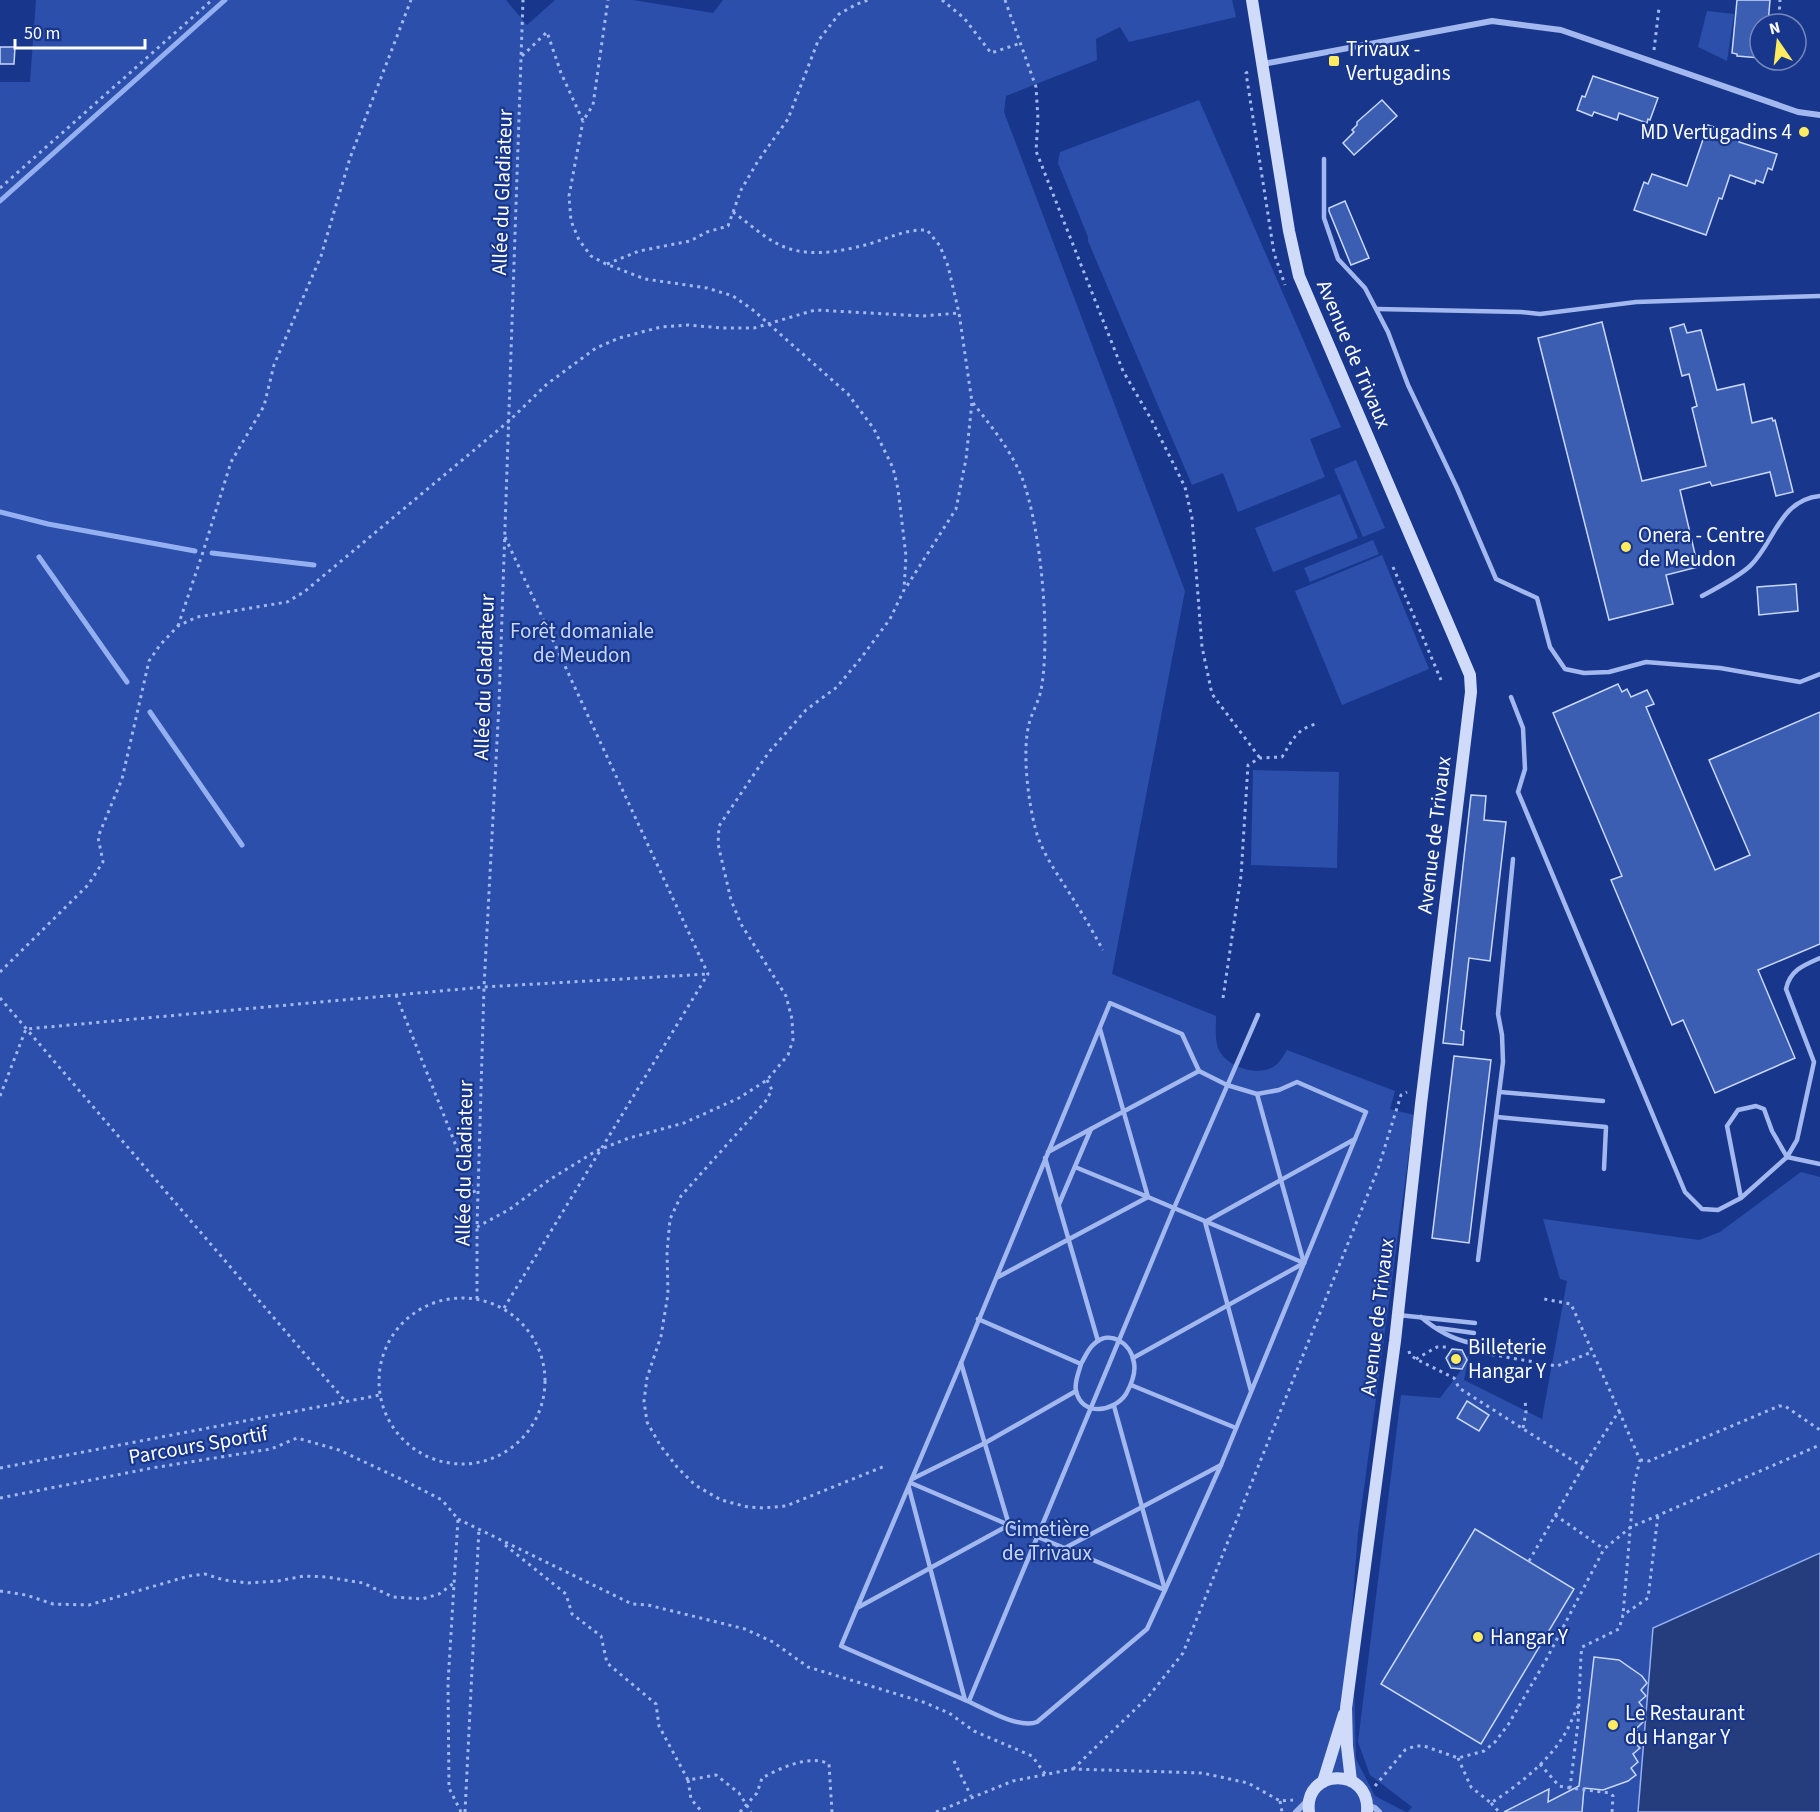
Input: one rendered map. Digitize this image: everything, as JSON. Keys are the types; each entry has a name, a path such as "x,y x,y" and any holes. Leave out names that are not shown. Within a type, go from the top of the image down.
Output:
{"main road":[{"name":"Avenue de Trivaux","path":"1252,0 1289,231 1299,276 1470,675 1471,692 1397,1315 1346,1708 1351,1781"},
{"name":"Avenue de Trivaux","path":"1323,1782 1346,1708"},
{"path":"1309,1812 1309,1799 1317,1786 1332,1778 1351,1781 1362,1791 1367,1809"}],"street":[{"path":"1263,64 1492,21 1561,30 1798,112 1820,115"},
{"path":"1296,1812 1309,1799"},
{"path":"1367,1809 1379,1812"}],"lane":[{"path":"1324,159 1324,218 1338,259 1365,288 1377,309 1408,385 1457,488 1496,579 1537,598 1550,647 1564,669 1584,673 1609,672 1646,662 1720,668 1800,682 1820,674"},
{"path":"1377,309 1540,314 1636,302 1820,296"},
{"path":"1702,596 1749,567 1766,546 1780,520 1799,503 1811,497 1820,496"},
{"path":"1511,697 1523,728 1526,769 1518,792 1685,1192 1702,1209 1718,1210 1741,1198 1787,1156 1797,1140 1814,1062 1786,989 1792,973 1799,967 1820,958"},
{"path":"1478,1260 1503,1062 1502,1035 1498,1014 1513,859"},
{"path":"1110,1003 1182,1034 1199,1071 1227,1085 1257,1094 1279,1090 1297,1082 1366,1112 1221,1465 1148,1629 1037,1722 1031,1724 1018,1722 840,1646 961,1363 1110,1003"},
{"path":"967,1701 1174,1208 1258,1015"},
{"path":"1100,1029 1148,1197"},
{"path":"1048,1152 1199,1071"},
{"path":"1500,1092 1603,1101"},
{"path":"1257,1094 1304,1263"},
{"path":"1741,1198 1727,1126 1738,1110 1756,1106 1764,1109 1772,1131 1787,1156 1820,1164"},
{"path":"1497,1117 1606,1127 1604,1169"},
{"path":"1058,1205 1091,1129"},
{"path":"1205,1222 1355,1139"},
{"path":"1045,1158 1098,1341"},
{"path":"1075,1167 1304,1263"},
{"path":"997,1277 1148,1197"},
{"path":"1205,1222 1251,1391"},
{"path":"1132,1358 1304,1263"},
{"path":"1397,1315 1476,1323"},
{"path":"1421,1317 1432,1327 1457,1340 1472,1342"},
{"path":"978,1319 1081,1364"},
{"path":"1432,1327 1474,1333"},
{"path":"1113,1338 1126,1345 1134,1368 1131,1384 1121,1401 1106,1408 1091,1408 1081,1401 1076,1391 1081,1364 1091,1346 1098,1341 1113,1338"},
{"path":"961,1363 1009,1525"},
{"path":"1131,1384 1236,1428"},
{"path":"910,1483 1076,1391"},
{"path":"1114,1406 1165,1590"},
{"path":"1065,1548 1221,1465"},
{"path":"910,1483 1165,1590"},
{"path":"910,1483 967,1701"},
{"path":"857,1608 1009,1525"}],"path":[{"path":"0,188 212,0"},
{"path":"0,972 88,885 102,862 98,837 122,779 149,661 178,626 231,462 264,406 274,365 321,256 350,158 411,0"},
{"name":"Allée du Gladiateur","path":"477,1299 483,987 499,704 524,0"},
{"path":"608,0 593,105 583,121 569,196 571,221 579,240 591,256 645,279 706,288 733,296 848,394 874,429 893,468 898,489 906,556 904,590"},
{"path":"606,264 639,251 690,242 707,232 728,226 741,189 788,118 818,41 840,14 868,0"},
{"path":"942,0 964,18 991,53 1021,43"},
{"path":"1005,0 1036,87 1038,119 1036,151 1123,371 1151,419 1185,487 1192,518 1202,647 1212,694 1260,758"},
{"path":"1651,61 1656,40 1659,8"},
{"path":"522,57 547,32 561,73 583,121"},
{"path":"477,1227 510,1209 549,1180 601,1149 629,1138 684,1123 739,1098 767,1080 788,1055 793,1040 792,1019 786,996 741,924 731,900 718,844 719,825 769,752 806,710 837,687 861,658 890,619 904,590 956,509 966,459 972,402 959,314 948,266 940,246 927,230 913,229 868,244 820,254 787,248 762,234 733,212"},
{"path":"178,626 197,617 287,602 304,592 509,421 547,384 596,348 619,338 661,327 688,325 753,328 815,310 923,316 959,314"},
{"path":"972,402 1003,441 1022,476 1029,497 1037,543 1044,619 1043,665 1041,691 1029,724 1024,752 1035,828 1049,861 1103,950"},
{"path":"505,535 708,974"},
{"path":"1393,567 1441,680"},
{"path":"1223,998 1241,876 1248,765 1260,758 1282,757 1298,732 1316,724"},
{"path":"26,1029 483,987 708,974"},
{"path":"504,1308 708,974"},
{"path":"396,995 478,1199"},
{"path":"0,999 346,1402"},
{"path":"0,1096 26,1029"},
{"path":"767,1080 772,1090 765,1102 681,1196 670,1219 667,1252 668,1294 661,1336 647,1378 644,1401 647,1422 660,1445 695,1485 722,1500 748,1507 786,1506 885,1466"},
{"path":"1073,1769 1148,1697 1183,1653 1378,1169 1401,1095 1424,1081"},
{"path":"448,1298 477,1299 504,1308 526,1327 540,1351 546,1379 541,1407 529,1431 510,1449 486,1461 460,1464 434,1460 411,1447 393,1428 381,1404 378,1378 384,1350 399,1326 422,1308 448,1298"},
{"path":"1544,1299 1571,1304 1640,1460 1634,1484 1623,1615 1619,1629 1582,1647 1579,1704 1570,1788"},
{"path":"1456,1348 1437,1347 1416,1359 1455,1378 1459,1388 1583,1467"},
{"path":"1470,1351 1557,1366 1593,1352"},
{"path":"0,1468 380,1395"},
{"path":"1523,1428 1526,1412 1525,1399"},
{"path":"1640,1460 1649,1461 1779,1406 1785,1406 1820,1430"},
{"path":"1528,1561 1619,1411"},
{"name":"Parcours Sportif","path":"0,1498 152,1468 271,1449 297,1438 339,1450 442,1500 458,1519"},
{"path":"1362,1791 1374,1787 1405,1750 1415,1746 1424,1746 1458,1758 1484,1751 1495,1742 1508,1725 1546,1660 1604,1549 1631,1527 1820,1445"},
{"path":"1555,1515 1604,1549"},
{"path":"1623,1615 1648,1598 1658,1515"},
{"path":"463,1812 449,1788 448,1683 458,1519 479,1528 501,1542 566,1594 572,1614 601,1636 607,1663 656,1704 659,1726 688,1780 691,1799 702,1812"},
{"path":"463,1812 479,1528"},
{"path":"501,1542 632,1604 648,1605 745,1629 773,1642 808,1667 923,1702 949,1713 974,1731 1032,1756 1046,1775"},
{"path":"0,1591 26,1595 53,1604 89,1605 189,1576 205,1574 224,1580 248,1583 304,1576 327,1577 363,1583 393,1597 422,1599 439,1594 454,1583"},
{"path":"1491,1803 1540,1764 1562,1739 1579,1704"},
{"path":"1458,1758 1471,1787 1499,1812"},
{"path":"740,1812 757,1792 762,1778 787,1765 821,1760 829,1764 832,1812"},
{"path":"954,1761 971,1796"},
{"path":"1540,1764 1559,1786 1610,1793 1613,1796 1612,1812"},
{"path":"936,1812 1013,1780 1073,1769 1202,1773 1248,1783 1280,1801 1282,1812"},
{"path":"688,1780 716,1775 739,1793 751,1812"}],"green space":[{"name":"Forêt domaniale de Meudon","path":"36,0 506,0 527,25 555,0 633,0 713,13 723,0 1232,0 1236,17 1129,42 1120,27 1096,39 1097,60 1006,96 1004,112 1185,591 1112,974 1216,1016 1217,1044 1220,1052 1233,1064 1251,1070 1269,1069 1277,1064 1287,1050 1395,1091 1390,1109 1414,1115 1358,1533 1352,1610 1356,1759 1375,1796 1406,1812 0,1812 0,82 30,82"},
{"path":"1707,11 1734,14 1727,61 1698,47"},
{"path":"1199,100 1341,427 1310,439 1325,477 1238,512 1223,473 1192,485 1088,241 1058,163 1060,152"},
{"path":"1356,460 1385,528 1363,537 1334,469"},
{"path":"1340,494 1358,538 1273,572 1255,528"},
{"path":"1373,540 1379,554 1310,582 1304,568"},
{"path":"1382,555 1429,669 1342,705 1295,591"},
{"path":"1253,770 1339,772 1337,868 1251,865"},
{"path":"1801,1172 1820,1177 1820,1553 1653,1628 1638,1812 1408,1812 1412,1807 1370,1775 1358,1742 1401,1395 1440,1398 1462,1369 1470,1351 1464,1380 1542,1419 1567,1281 1560,1279 1543,1219 1699,1240 1720,1232"}],"shaded area":[{"path":"1820,1553 1820,1812 1638,1812 1653,1628"}],"building":[{"path":"1737,0 1770,0 1769,12 1748,12 1748,57 1732,53"},
{"path":"0,47 15,47 14,64 0,64"},
{"path":"1593,76 1658,98 1650,120 1648,119 1647,123 1619,113 1617,120 1594,112 1592,116 1577,110"},
{"path":"1382,100 1397,116 1354,155 1343,143 1354,132 1352,130 1357,122"},
{"path":"1708,125 1741,136 1739,142 1777,154 1772,170 1768,168 1763,183 1756,180 1755,184 1730,175 1706,235 1634,210 1644,182 1648,184 1652,174 1687,186"},
{"path":"1345,201 1369,258 1351,265 1329,211 1329,208"},
{"path":"1602,322 1642,481 1706,466 1692,408 1697,406 1689,374 1682,376 1670,328 1684,324 1687,333 1701,330 1717,390 1744,384 1752,423 1772,418 1773,421 1775,420 1793,492 1776,496 1770,472 1712,486 1710,482 1680,490 1698,567 1666,575 1673,604 1609,620 1538,338"},
{"path":"1796,584 1798,611 1759,615 1757,587"},
{"path":"1618,684 1622,692 1627,689 1631,697 1647,690 1654,704 1646,707 1715,870 1750,855 1709,760 1820,712 1820,944 1758,970 1795,1058 1715,1093 1683,1020 1672,1025 1611,880 1622,876 1553,713"},
{"path":"1471,795 1486,796 1484,820 1506,822 1490,961 1469,958 1461,1030 1464,1031 1463,1045 1443,1043"},
{"path":"1454,1056 1491,1060 1469,1243 1432,1238"},
{"name":"Billeterie Hangar Y","path":"1452,1349 1462,1350 1467,1360 1462,1369 1451,1368 1446,1358"},
{"path":"1467,1401 1489,1415 1479,1431 1457,1418"},
{"name":"Hangar Y","path":"1475,1529 1574,1589 1481,1744 1381,1684"},
{"name":"Le Restaurant du Hangar Y","path":"1594,1657 1619,1660 1642,1676 1647,1683 1641,1690 1646,1696 1639,1702 1644,1709 1637,1715 1643,1722 1636,1729 1640,1736 1634,1742 1640,1748 1633,1754 1638,1762 1631,1768 1636,1775 1628,1781 1603,1790 1584,1788 1582,1812 1504,1812 1549,1789 1548,1802 1579,1786"}],"waterway":[{"path":"0,201 225,0"},
{"path":"0,512 48,524 195,551"},
{"path":"212,553 314,565"},
{"path":"39,557 127,682"},
{"path":"150,712 242,845"}],"place":[{"name":"Trivaux - Vertugadins","path":"1334,61"},
{"name":"MD Vertugadins 4","path":"1804,132"},
{"name":"Onera - Centre de Meudon","path":"1626,547"},
{"name":"Billeterie Hangar Y","path":"1456,1359"},
{"name":"Hangar Y","path":"1478,1637"},
{"name":"Le Restaurant du Hangar Y","path":"1613,1725"}],"park label":[{"name":"Cimetière de Trivaux","path":"1047,1541"}]}
